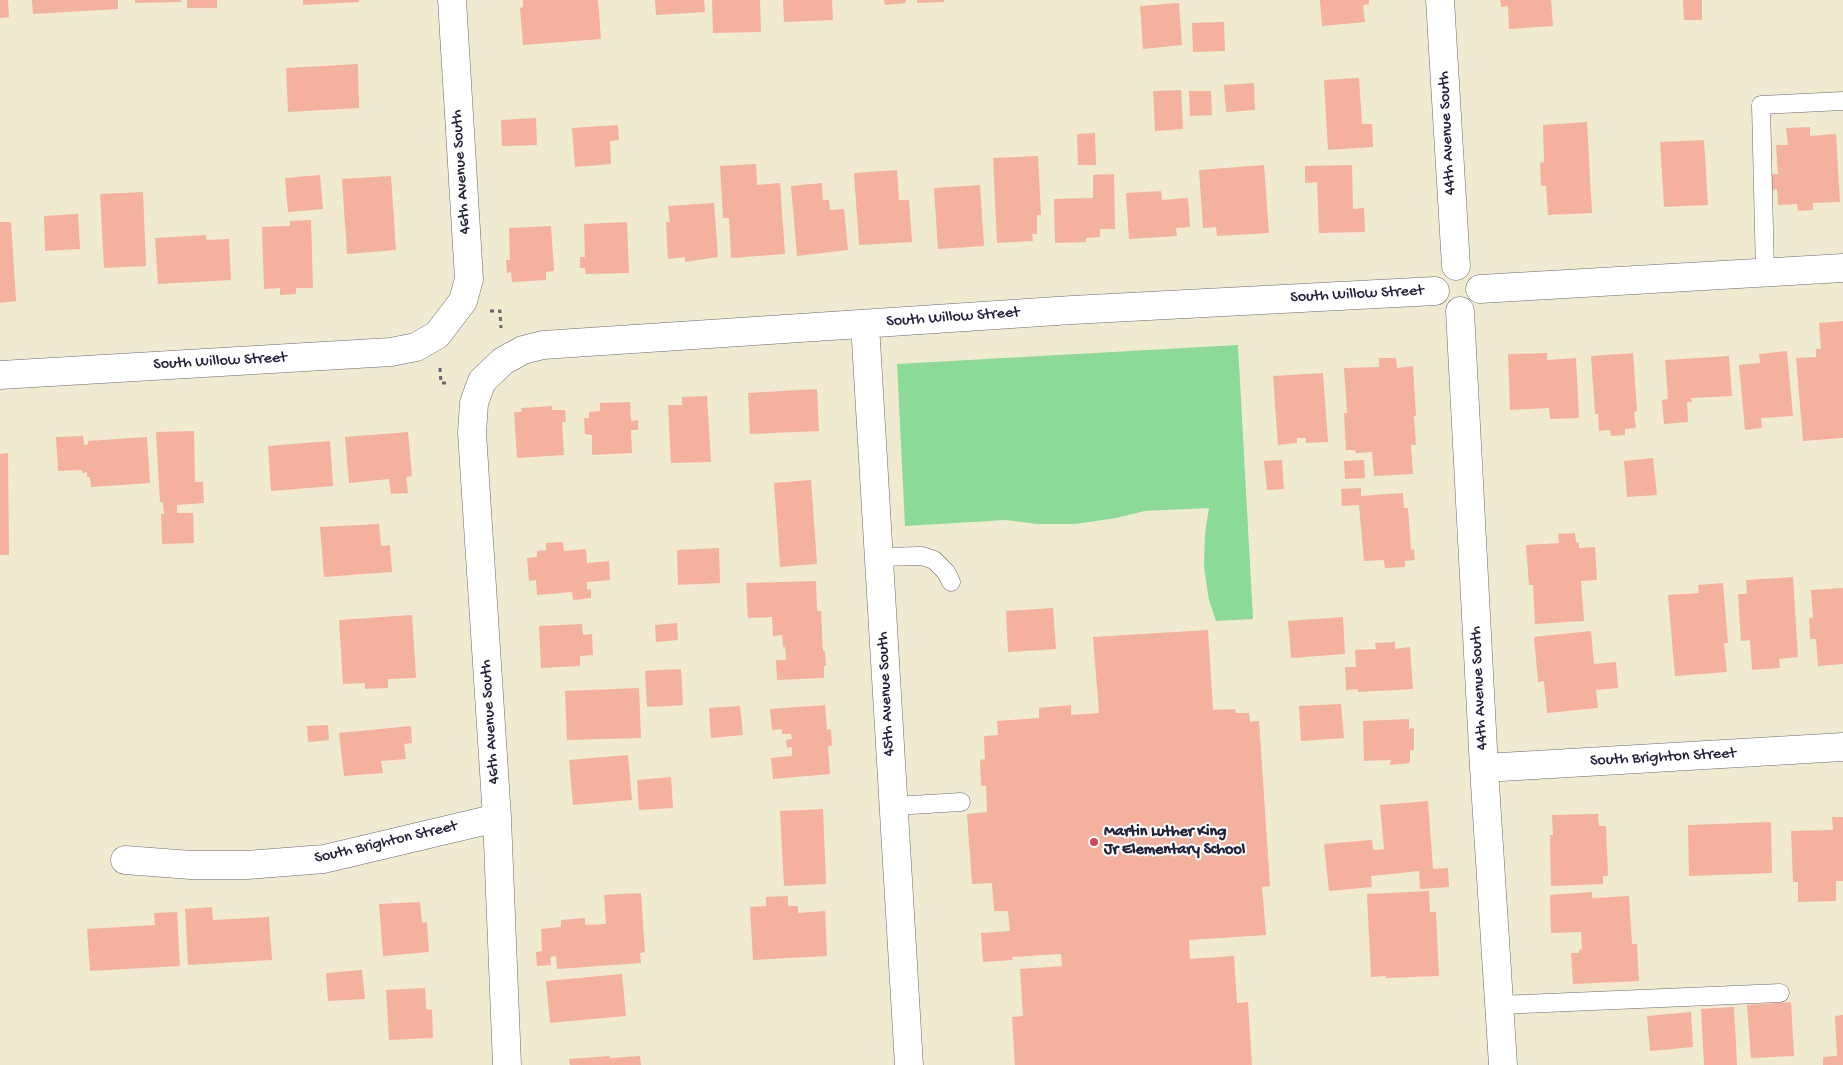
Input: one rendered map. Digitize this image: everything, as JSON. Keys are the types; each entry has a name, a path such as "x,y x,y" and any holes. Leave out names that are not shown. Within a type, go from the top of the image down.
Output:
{"street":[{"name":"46th Avenue South","path":"437,335 463,301 469,279 452,0"},
{"name":"44th Avenue South","path":"1440,0 1456,266"},
{"path":"1456,266 1468,268 1478,278 1480,289 1478,299 1474,305 1460,311 1452,310 1445,307 1439,301 1436,291 1437,279 1447,268 1456,266"},
{"path":"1480,289 1843,268"},
{"name":"South Willow Street","path":"482,381 503,361 523,350 543,345 1072,310 1436,291"},
{"name":"44th Avenue South","path":"1460,311 1484,768 1503,1065"},
{"name":"45th Avenue South","path":"865,324 909,1065"},
{"name":"South Willow Street","path":"0,375 391,352 416,347 437,335"},
{"name":"46th Avenue South","path":"482,381 474,403 472,433 497,818 507,1065"},
{"name":"South Brighton Street","path":"1484,768 1843,747"},
{"name":"South Brighton Street","path":"125,860 191,865 238,865 324,859 497,818"}],"lane":[{"path":"1765,273 1761,105 1843,101"},
{"path":"880,557 922,556 934,560 946,572 951,582"},
{"path":"894,806 961,802"},
{"path":"1500,1005 1780,993"}],"green space":[{"path":"1238,345 1253,619 1216,621 1209,600 1204,567 1205,533 1209,508 1145,511 1116,518 1075,524 1037,524 1006,520 905,526 897,364"}],"building":[{"path":"0,0 8,0 9,17 0,18"},
{"path":"32,0 118,0 118,9 33,14"},
{"path":"135,0 181,0 181,2 135,3"},
{"path":"187,0 217,0 217,8 187,8"},
{"path":"303,0 359,0 359,2 303,5"},
{"path":"523,0 598,0 601,39 523,45 520,8 523,7"},
{"path":"655,0 704,0 705,12 656,15"},
{"path":"712,0 760,0 761,32 713,33"},
{"path":"783,0 832,0 833,20 784,22"},
{"path":"884,0 906,0 906,3 885,5"},
{"path":"917,0 944,0 944,2 917,3"},
{"path":"1320,0 1369,0 1369,4 1363,5 1365,22 1322,26"},
{"path":"1500,0 1551,0 1553,26 1509,29 1508,6 1501,7"},
{"path":"1683,0 1702,0 1702,20 1684,20"},
{"path":"1179,3 1182,45 1143,49 1140,6"},
{"path":"1224,22 1225,51 1193,52 1192,23"},
{"path":"358,64 359,108 288,112 286,68"},
{"path":"1359,78 1362,124 1372,124 1373,147 1328,150 1324,80"},
{"path":"1254,83 1255,110 1226,112 1224,85"},
{"path":"1181,90 1183,129 1155,131 1153,91"},
{"path":"1189,91 1211,91 1212,115 1190,116"},
{"path":"536,118 537,145 502,146 501,120"},
{"path":"1587,122 1592,213 1548,215 1546,186 1541,186 1540,163 1544,162 1543,125"},
{"path":"618,125 619,140 610,141 611,164 575,167 572,128"},
{"path":"1810,127 1810,136 1836,134 1840,202 1813,203 1813,210 1798,211 1797,204 1778,205 1777,189 1771,190 1770,174 1778,174 1776,145 1788,145 1786,128"},
{"path":"1095,133 1096,165 1078,165 1077,134"},
{"path":"1704,140 1708,205 1664,207 1660,142"},
{"path":"1038,156 1041,215 1037,215 1037,234 1032,234 1033,241 997,243 993,158"},
{"path":"756,164 757,185 780,183 785,254 731,258 729,218 723,218 720,166"},
{"path":"1264,165 1269,233 1217,236 1216,227 1203,228 1199,170"},
{"path":"1352,165 1353,209 1364,208 1365,232 1319,233 1317,182 1305,183 1305,166"},
{"path":"897,170 899,200 909,200 912,242 859,245 854,173"},
{"path":"1114,174 1115,229 1100,229 1100,237 1086,238 1086,242 1055,243 1054,199 1093,198 1093,175"},
{"path":"320,175 323,209 288,212 285,178"},
{"path":"391,176 396,250 347,254 342,179"},
{"path":"822,183 823,200 829,200 830,210 844,209 848,250 797,256 791,186"},
{"path":"980,185 984,246 938,249 934,188"},
{"path":"1161,191 1162,200 1188,198 1190,227 1176,228 1177,236 1129,239 1126,193"},
{"path":"143,192 146,266 104,268 100,194"},
{"path":"714,203 718,257 685,262 685,257 668,259 666,222 670,222 668,206"},
{"path":"78,214 80,249 45,251 44,216"},
{"path":"311,220 313,288 296,288 296,294 280,295 280,288 264,289 262,227 290,226 290,221"},
{"path":"0,222 11,222 16,301 0,303"},
{"path":"627,222 629,273 586,274 585,268 580,268 580,257 585,257 584,224"},
{"path":"551,226 554,271 546,272 546,280 512,282 511,272 507,273 506,260 510,260 509,228"},
{"path":"206,235 206,240 229,239 231,280 158,284 155,238"},
{"path":"1843,321 1843,438 1803,441 1796,358 1816,357 1816,349 1821,349 1819,323"},
{"path":"1787,351 1793,416 1761,418 1762,428 1745,430 1739,365 1760,363 1759,354"},
{"path":"1547,353 1547,360 1576,358 1579,418 1550,419 1549,408 1510,410 1508,354"},
{"path":"1633,353 1637,411 1634,412 1636,428 1625,429 1625,435 1611,436 1610,430 1599,431 1598,414 1595,414 1591,356"},
{"path":"1729,356 1732,396 1691,398 1692,402 1687,402 1688,422 1664,424 1662,400 1668,399 1665,360"},
{"path":"1379,358 1396,358 1397,368 1413,366 1416,445 1411,445 1413,474 1374,476 1372,452 1356,453 1355,450 1346,450 1344,413 1347,413 1344,368 1379,367"},
{"path":"1323,373 1328,442 1306,443 1306,438 1297,438 1297,443 1278,445 1273,376"},
{"path":"817,389 819,431 750,434 748,393"},
{"path":"707,396 711,462 671,463 668,405 682,405 682,397"},
{"path":"630,402 631,421 638,420 638,430 631,430 632,453 592,455 592,435 585,434 584,418 589,418 589,412 600,411 600,403"},
{"path":"552,406 552,410 565,410 566,422 562,422 564,455 517,458 514,412 522,412 521,408"},
{"path":"194,431 195,482 203,482 204,503 177,505 177,513 193,513 194,543 162,544 161,514 164,514 163,502 160,502 156,432"},
{"path":"408,432 412,476 406,477 408,493 391,494 389,479 349,483 345,437"},
{"path":"83,436 84,445 88,444 88,441 147,437 150,483 91,487 90,477 87,477 87,472 82,473 82,470 58,471 56,437"},
{"path":"330,441 333,486 271,491 268,446"},
{"path":"8,453 9,555 0,555 0,454"},
{"path":"1653,458 1657,495 1627,497 1624,461"},
{"path":"1282,460 1284,489 1267,490 1264,461"},
{"path":"1364,460 1365,478 1345,479 1344,461"},
{"path":"811,480 817,564 780,567 774,483"},
{"path":"1361,488 1361,496 1403,493 1404,508 1408,508 1411,550 1414,549 1415,560 1405,561 1405,567 1385,568 1384,560 1364,561 1359,505 1342,506 1341,489"},
{"path":"379,524 381,546 390,545 392,572 324,577 320,527"},
{"path":"1575,533 1576,543 1579,542 1579,548 1595,547 1597,580 1581,581 1584,621 1535,624 1533,585 1529,585 1526,545 1559,543 1558,534"},
{"path":"563,542 564,551 586,549 587,563 609,561 610,580 587,582 587,590 591,589 591,598 573,600 572,592 537,595 536,580 529,581 527,558 537,557 537,551 546,550 546,543"},
{"path":"719,548 720,583 678,585 677,550"},
{"path":"1793,577 1798,657 1779,659 1780,668 1752,670 1750,640 1741,641 1738,594 1747,594 1746,580"},
{"path":"816,581 817,611 821,611 823,651 825,651 826,666 824,666 824,678 777,680 776,660 786,660 782,635 773,636 772,617 748,618 746,583"},
{"path":"1723,583 1728,643 1724,643 1727,672 1675,676 1668,595 1699,593 1698,585"},
{"path":"1843,588 1843,664 1818,666 1816,639 1810,639 1809,618 1813,618 1811,590"},
{"path":"1053,608 1056,649 1008,652 1006,611"},
{"path":"412,615 416,678 388,679 388,688 365,689 365,683 343,684 339,620"},
{"path":"1343,617 1345,654 1291,658 1288,621"},
{"path":"677,623 678,640 656,642 655,625"},
{"path":"582,624 583,635 592,634 593,655 580,656 580,666 541,668 539,626"},
{"path":"1208,630 1213,710 1235,709 1236,713 1249,713 1250,722 1259,721 1270,886 1262,887 1266,935 1189,940 1190,959 1234,956 1237,1003 1248,1002 1252,1065 1015,1065 1012,1017 1023,1016 1020,969 1062,966 1061,954 1012,957 1013,960 983,962 981,933 1010,931 1008,911 994,911 992,883 972,884 967,814 987,812 986,786 981,786 980,760 985,759 984,736 998,735 997,721 1039,718 1039,708 1071,705 1071,715 1099,713 1093,637"},
{"path":"1591,631 1594,664 1616,662 1618,688 1596,690 1598,708 1547,713 1544,681 1538,682 1534,637"},
{"path":"1395,642 1395,649 1410,647 1413,689 1358,692 1358,689 1346,690 1345,667 1356,667 1355,650 1376,649 1375,643"},
{"path":"681,669 683,705 647,707 645,671"},
{"path":"639,688 641,738 567,740 565,691"},
{"path":"1341,704 1344,738 1301,741 1299,706"},
{"path":"825,705 827,730 831,729 832,746 828,746 830,774 773,779 771,758 792,756 792,747 787,748 786,740 792,739 791,734 782,734 782,729 772,730 770,709"},
{"path":"740,706 743,735 711,738 709,708"},
{"path":"1409,719 1409,729 1414,728 1414,750 1410,750 1410,763 1390,765 1391,760 1364,761 1363,721"},
{"path":"328,725 329,740 308,742 307,726"},
{"path":"411,726 412,743 404,744 406,759 381,761 383,773 344,776 339,733"},
{"path":"628,755 632,800 573,805 569,760"},
{"path":"671,777 673,808 639,810 637,780"},
{"path":"1428,801 1433,869 1448,868 1449,887 1420,889 1419,871 1371,876 1372,887 1329,891 1324,844 1372,840 1373,850 1384,849 1380,805"},
{"path":"823,809 826,884 784,886 780,811"},
{"path":"1598,814 1599,826 1606,826 1608,876 1603,876 1603,884 1551,886 1550,835 1553,835 1552,815"},
{"path":"1832,817 1843,817 1843,881 1836,881 1836,901 1798,902 1798,882 1793,882 1791,831 1833,830"},
{"path":"1771,822 1772,873 1689,876 1688,825"},
{"path":"1429,891 1430,912 1436,912 1439,976 1371,977 1367,894"},
{"path":"1592,892 1592,898 1629,896 1632,944 1637,944 1639,981 1573,984 1571,953 1579,953 1579,950 1582,949 1581,932 1551,933 1550,895"},
{"path":"641,893 645,952 640,953 641,963 557,969 556,956 550,957 551,965 537,966 536,952 542,951 541,929 561,927 561,920 585,918 585,925 606,924 604,895"},
{"path":"788,896 788,906 798,906 798,913 825,911 827,956 753,960 750,907 766,906 766,897"},
{"path":"420,902 422,923 427,922 429,952 383,956 379,904"},
{"path":"212,907 213,920 269,917 272,960 188,965 185,909"},
{"path":"177,912 180,966 90,971 87,929 155,925 154,913"},
{"path":"362,970 365,999 328,1001 326,973"},
{"path":"622,974 626,1016 550,1023 546,981"},
{"path":"425,988 426,1009 432,1010 433,1038 389,1040 386,990"},
{"path":"1791,1002 1794,1056 1751,1058 1747,1005"},
{"path":"1734,1007 1737,1065 1704,1065 1701,1009"},
{"path":"1691,1012 1693,1047 1650,1051 1647,1016"},
{"path":"1843,1015 1843,1065 1823,1065 1823,1057 1837,1056 1835,1016"},
{"path":"610,1056 610,1058 640,1056 641,1065 570,1065 569,1059"}],"place":[{"name":"Martin Luther King Jr Elementary School","path":"1094,842"}]}
